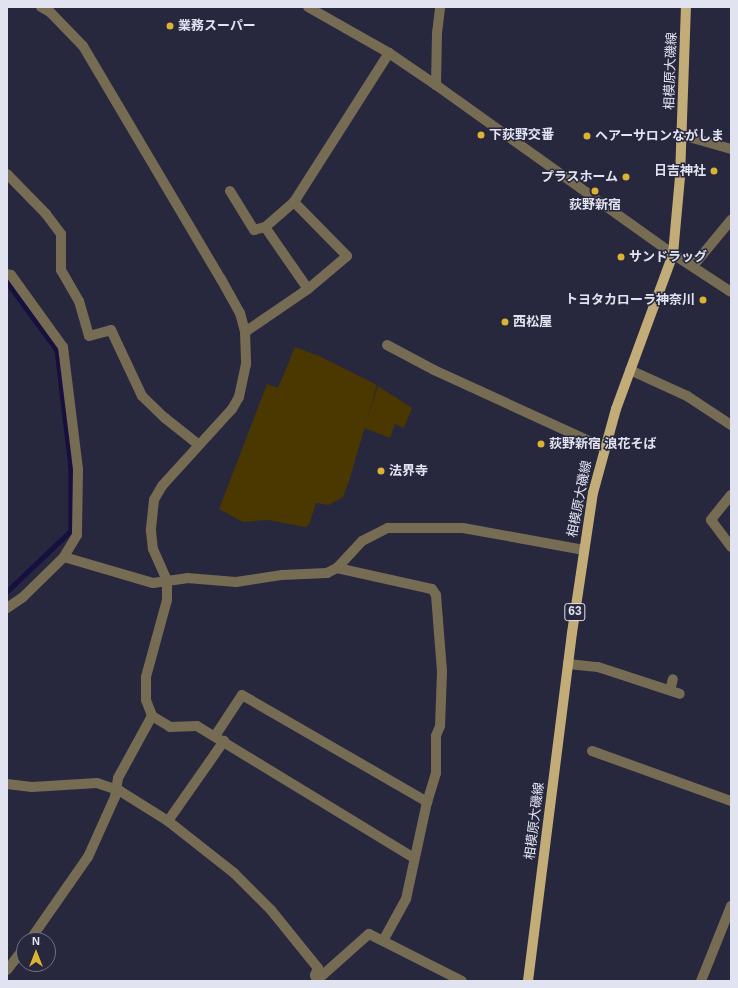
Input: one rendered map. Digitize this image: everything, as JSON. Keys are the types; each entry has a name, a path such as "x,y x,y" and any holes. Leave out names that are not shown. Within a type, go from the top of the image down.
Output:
{"main road":[{"name":"相模原大磯線","path":"528,981 584,550 604,448 630,370 673,254 678,212 686,7"}],"street":[{"path":"41,7 50,12 83,46 221,279 240,313 245,332 246,364 239,397 232,409 162,486 154,500 151,531 153,549 167,581 167,600 146,677 146,700 152,716 170,726 197,726 224,741 414,858"},
{"path":"308,7 389,53 673,254 731,292"},
{"path":"436,85 437,33 440,7"},
{"path":"230,191 254,230 265,227 294,202 389,53"},
{"path":"682,135 731,148"},
{"path":"7,174 46,214 61,234 61,270 79,301 89,336 111,330 142,396 165,418 199,445"},
{"path":"245,332 308,289 347,256 294,202"},
{"path":"693,266 731,220"},
{"path":"265,227 308,289"},
{"path":"7,274 11,275 63,346 78,469 77,534 64,557 22,598 7,608"},
{"path":"387,345 434,370 604,448"},
{"path":"630,370 687,396 731,425"},
{"path":"731,494 710,520 731,547"},
{"path":"64,557 153,583 187,578 236,582 282,575 327,573 337,568 362,541 388,528 463,528 584,550"},
{"path":"337,568 432,589 436,595 442,672 440,726 436,736 436,773 427,802 406,899 384,939"},
{"path":"568,664 598,667 680,694"},
{"path":"670,690 673,679"},
{"path":"214,736 242,695 288,716 427,802"},
{"path":"36,932 88,857 115,797 118,778 152,716"},
{"path":"168,821 224,741"},
{"path":"592,751 731,801"},
{"path":"7,784 32,787 97,783 116,790 168,821 234,873 271,910 318,968 315,975 316,981"},
{"path":"701,981 731,906"},
{"path":"316,981 369,934 384,939 462,981"},
{"path":"7,970 16,958"}],"shaded area":[{"path":"295,347 319,356 377,385 350,478 343,497 329,505 316,503 309,525 305,527 268,520 243,522 219,509 267,384 278,388"},
{"path":"378,386 412,408 404,428 395,424 390,438 364,428"}],"waterway":[{"path":"7,282 57,350 71,467 71,531 7,592"}],"place":[{"name":"業務スーパー","path":"170,26"},
{"name":"下荻野交番","path":"481,135"},
{"name":"ヘアーサロンながしま","path":"587,136"},
{"name":"日吉神社","path":"714,171"},
{"name":"プラスホーム","path":"626,177"},
{"name":"荻野新宿","path":"595,191"},
{"name":"サンドラッグ","path":"621,257"},
{"name":"トヨタカローラ神奈川","path":"703,300"},
{"name":"西松屋","path":"505,322"},
{"name":"荻野新宿 浪花そば","path":"541,444"},
{"name":"法界寺","path":"381,471"}]}
